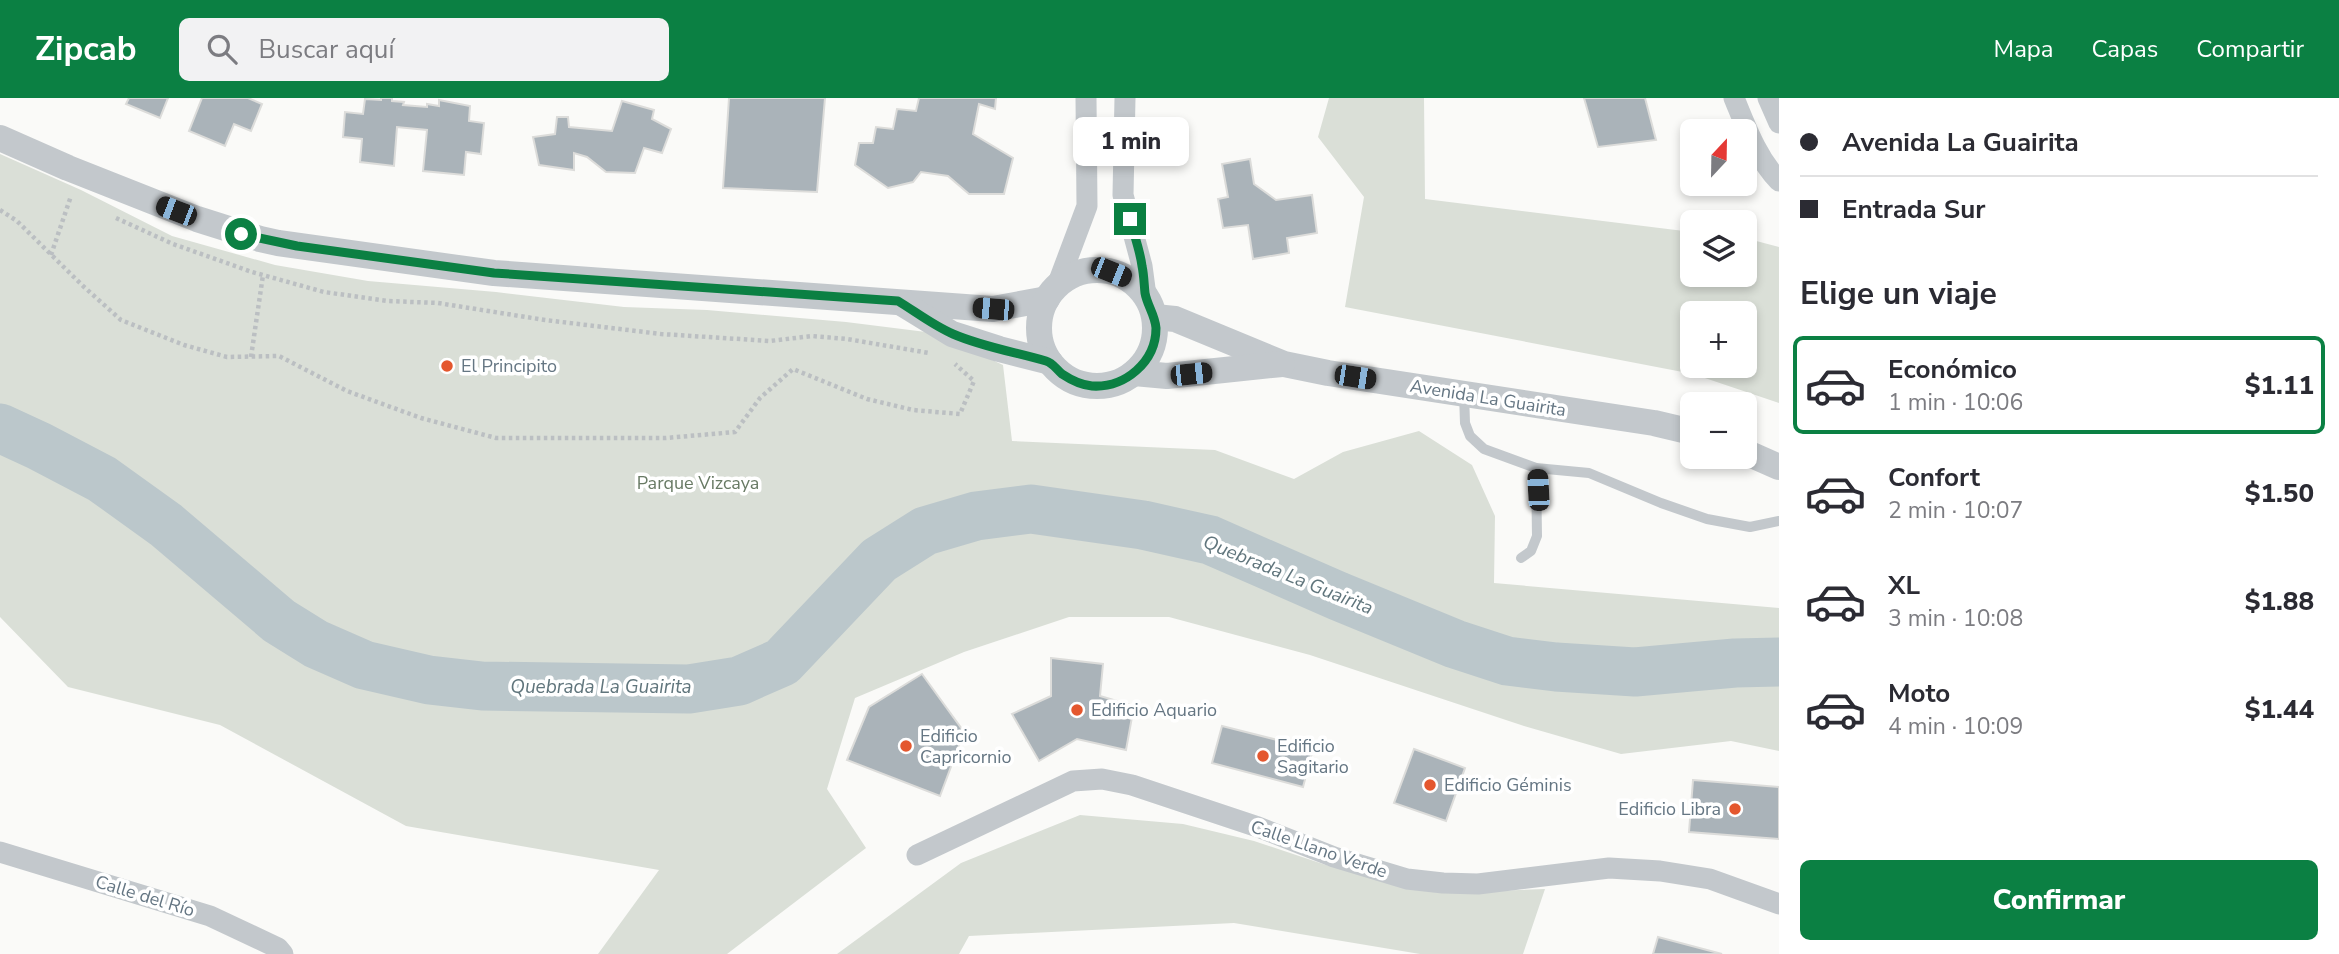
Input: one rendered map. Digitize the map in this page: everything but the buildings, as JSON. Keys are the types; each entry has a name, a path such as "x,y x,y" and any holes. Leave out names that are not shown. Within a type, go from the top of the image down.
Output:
{"street":[{"path":"1050,362 1042,347 1039,331 1041,314 1079,231 1087,206 1086,98"},
{"path":"1125,98 1123,195 1156,330 1150,354 1134,373"},
{"path":"1734,98 1753,142 1779,181"},
{"path":"1768,98 1779,123"},
{"name":"Avenida La Guairita","path":"0,138 197,219 260,239 494,273 993,309 1052,293 1068,278 1082,272 1111,272 1136,285 1150,307 1284,364 1680,429"},
{"name":"Avenida La Guairita","path":"898,301 952,334 1050,362 1074,382 1089,386 1105,386 1134,373 1167,376 1284,364"},
{"path":"1757,458 1779,467"},
{"name":"Calle Llano Verde","path":"917,855 1073,781 1102,779 1132,785 1258,827 1334,857 1407,879 1479,884 1609,868 1660,871 1710,879 1779,904"},
{"name":"Calle del Río","path":"0,852 210,915 278,948 283,954"}],"lane":[{"path":"1464,394 1465,424 1470,436 1484,449 1536,468 1589,473 1707,519 1750,527 1779,521"},
{"path":"1521,558 1531,551 1537,536 1536,468"}],"path":[{"path":"51,255 70,198"},
{"path":"0,209 17,221 121,320 184,345 227,357 279,356 347,391 421,418 496,438 666,438 735,432 760,398 793,369 867,399 913,410 960,414 974,381 946,356"},
{"path":"251,357 263,275"}],"green space":[{"path":"1329,98 1424,98 1425,199 1680,231 1680,287 1757,287 1757,241 1779,247 1779,403 1757,396 1757,392 1746,392 1705,378 1757,378 1757,301 1680,301 1680,371 1345,307 1364,197 1318,137"},
{"name":"Parque Vizcaya","path":"0,154 81,190 172,236 275,265 368,281 624,307 707,310 846,322 934,333 1003,365 1012,441 1215,450 1294,479 1343,452 1419,431 1472,465 1495,516 1494,583 1779,608 1779,751 1731,741 1621,754 1524,726 1310,655 1169,617 1069,617 964,652 855,698 827,789 866,848 727,954 598,954 659,870 406,826 220,725 68,687 0,617"},
{"path":"1080,815 1183,824 1254,841 1326,865 1439,893 1545,889 1523,954 1420,954 1234,923 969,936 959,954 837,954 961,863"}],"waterway":[{"name":"Quebrada La Guairita","path":"0,428 102,479 166,525 279,621 316,644 364,665 429,680 482,686 689,689 739,681 782,662 879,560 925,531 976,516 1031,509 1143,525 1210,540 1455,644 1507,661 1635,672 1779,662"}],"place":[{"name":"El Principito","path":"447,366"},
{"name":"Edificio Aquario","path":"1077,710"},
{"name":"Edificio Capricornio","path":"906,746"},
{"name":"Edificio Sagitario","path":"1263,756"},
{"name":"Edificio Géminis","path":"1430,785"},
{"name":"Edificio Libra","path":"1735,809"}],"route":[{"path":"241,234 297,246 494,273 898,301 952,334 1050,362 1074,382 1105,386 1121,381 1142,365 1150,354 1156,330 1130,219"}]}
